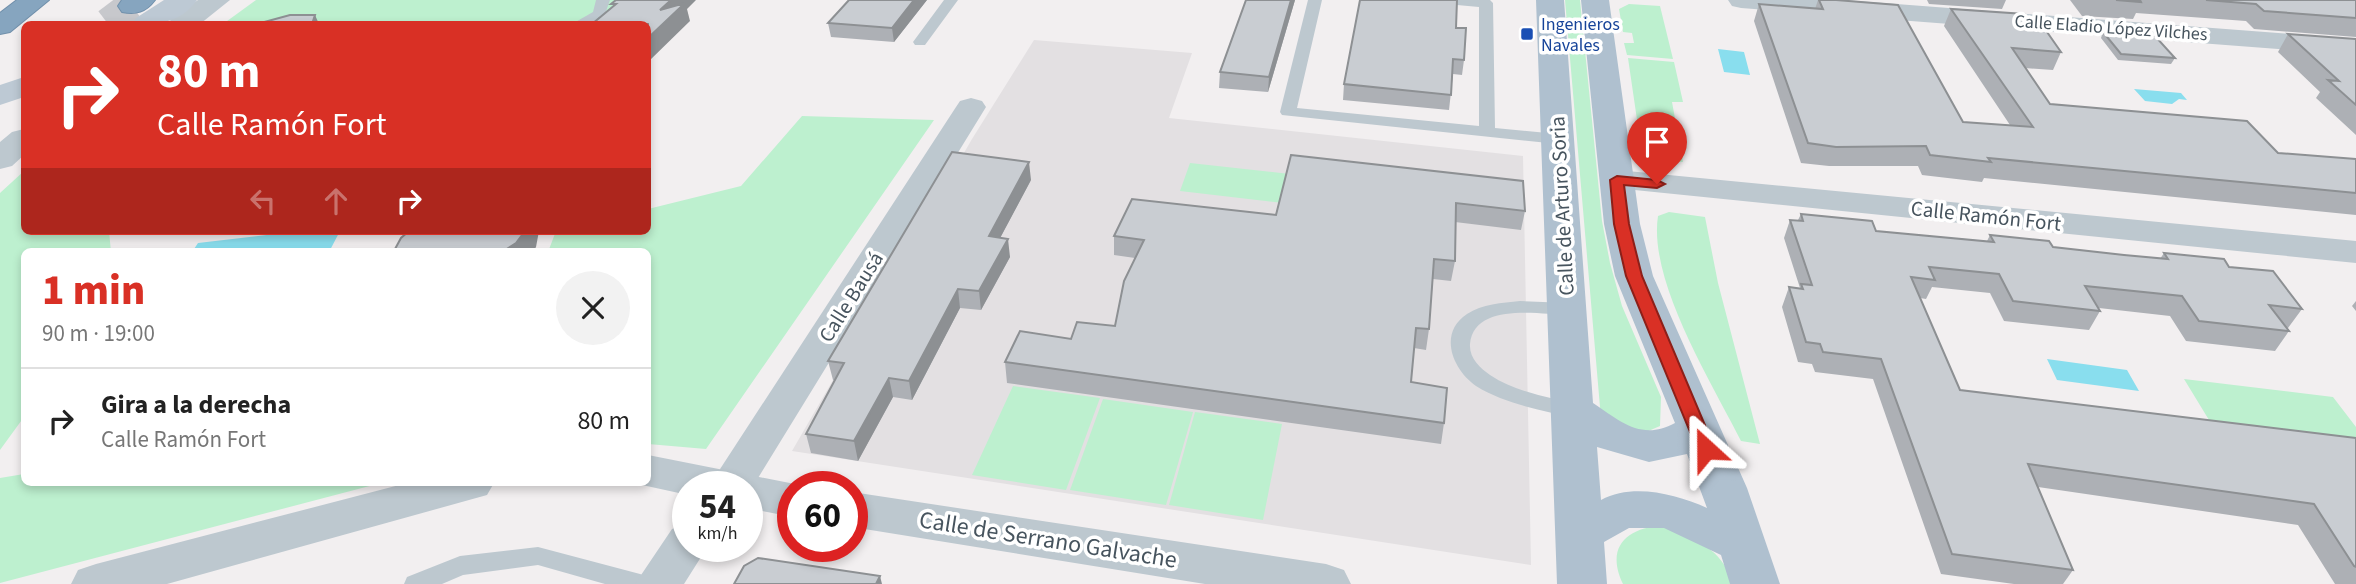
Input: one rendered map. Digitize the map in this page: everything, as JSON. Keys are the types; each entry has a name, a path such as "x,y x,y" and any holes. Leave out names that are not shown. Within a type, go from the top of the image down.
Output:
{"highway":[{"path":"0,26 35,0"}],"main road":[{"path":"140,10 183,0"},
{"name":"Calle de Arturo Soria","path":"1550,0 1582,584"},
{"path":"1595,0 1622,224 1634,276 1697,430 1724,488 1749,564"},
{"path":"0,96 21,87"},
{"path":"1574,411 1619,441 1641,446 1662,446 1697,430"},
{"path":"1579,534 1622,510 1669,511 1749,564"}],"street":[{"path":"186,21 216,0"},
{"name":"Calle Eladio López Vilches","path":"1741,0 1898,6 2356,47"},
{"path":"1990,0 1998,0"},
{"name":"Calle Bausá","path":"739,471 971,107"},
{"path":"0,159 21,142"},
{"name":"Calle Ramón Fort","path":"1617,180 2356,252"},
{"path":"651,472 672,475"},
{"path":"96,584 460,486"},
{"name":"Calle de Serrano Galvache","path":"868,512 1326,584"},
{"path":"659,584 674,562"}],"lane":[{"path":"585,21 599,14 603,0"},
{"path":"920,41 951,0"},
{"path":"1315,0 1288,112 1558,139"},
{"path":"1446,0 1486,3 1487,131"},
{"path":"1568,309 1503,308 1483,313 1469,322 1461,335 1460,350 1467,365 1482,379 1503,391 1574,411"},
{"path":"416,584 460,566 538,556 640,584"}],"shaded area":[{"path":"1034,40 1192,53 1169,118 1523,156 1531,565 792,451 972,139"}],"green space":[{"path":"256,0 638,0 613,21 227,21"},
{"path":"1565,0 1580,0 1602,221 1610,263 1622,306 1661,397 1660,426 1639,435 1601,415"},
{"path":"1629,4 1660,6 1673,59 1627,55 1624,43 1634,43 1632,33 1623,32 1619,9"},
{"path":"1628,58 1674,62 1683,102 1672,102 1683,162 1654,160 1642,154"},
{"path":"802,116 934,120 706,449 651,444 651,248 550,248 554,235 651,235 651,208 741,186"},
{"path":"1190,163 1290,174 1283,203 1180,191"},
{"path":"21,174 21,235 109,235 111,248 21,248 21,421 0,450 0,193"},
{"path":"1669,212 1705,217 1718,283 1760,444 1741,441 1699,361 1672,300 1658,242 1658,216"},
{"path":"2184,379 2333,397 2356,427 2356,438 2209,420"},
{"path":"1013,386 1100,398 1066,490 972,475"},
{"path":"1103,399 1193,412 1166,505 1070,490"},
{"path":"1195,412 1282,424 1263,520 1169,505"},
{"path":"21,474 21,486 370,486 0,583 0,478"},
{"path":"1663,526 1714,553 1722,561 1733,584 1623,584 1617,559 1623,542 1639,530"}],"water":[{"path":"1718,49 1744,52 1750,75 1724,72"},
{"path":"2134,89 2181,93 2187,100 2179,99 2172,104 2145,101"},
{"path":"266,235 338,235 331,248 195,248 198,243"},
{"path":"2047,359 2127,370 2139,391 2057,380"}],"building":[{"path":"616,0 671,0 660,10 685,3 651,35 651,21 596,21 616,4 611,4"},
{"path":"849,0 914,0 892,28 828,23"},
{"path":"1246,0 1291,0 1269,77 1220,72"},
{"path":"1360,0 1457,0 1456,28 1466,28 1464,60 1453,59 1451,95 1344,84"},
{"path":"1819,0 1898,5 1963,122 2033,127 1951,9 2025,14 2030,22 2040,22 2061,52 2012,48 2050,104 2247,121 2278,153 2356,159 2356,193 1988,158 1991,162 1930,155 1926,146 1836,147 1808,143 1759,4 1823,9"},
{"path":"2206,0 2356,0 2356,18 2264,11 2256,4"},
{"path":"290,15 315,15 313,21 268,21"},
{"path":"2103,32 2155,36 2175,58 2121,54"},
{"path":"2288,34 2356,39 2356,105 2328,80 2339,81"},
{"path":"952,152 1029,162 989,236 1008,239 979,291 958,289 909,381 889,378 854,441 806,434 844,363 828,361"},
{"path":"1291,155 1523,181 1525,211 1456,203 1455,261 1434,259 1429,329 1416,328 1411,382 1447,388 1444,423 1005,362 1020,331 1071,339 1077,322 1115,326 1124,281 1144,240 1114,236 1132,199 1276,215"},
{"path":"1801,214 1872,221 1876,231 1994,242 1990,235 2049,241 2053,247 2124,255 2168,259 2164,253 2224,259 2229,267 2273,271 2302,309 2269,305 2289,331 2199,321 2182,296 2085,286 2100,311 2013,301 1999,274 1929,267 1935,280 1911,277 1960,390 2356,438 2356,567 2314,504 2028,464 2073,570 1952,554 1881,359 1823,352 1820,344 1806,342 1789,287 1803,289 1801,284 1812,285 1790,220 1803,221"},
{"path":"404,235 522,235 508,248 396,248"},
{"path":"763,559 880,576 876,584 734,584 744,566 751,562 763,562"}],"tunnel":[{"path":"112,21 132,6"}],"place":[{"name":"Ingenieros Navales","path":"1527,34"}],"route":[{"path":"1657,184 1617,180 1622,224 1634,276 1706,449"}]}
